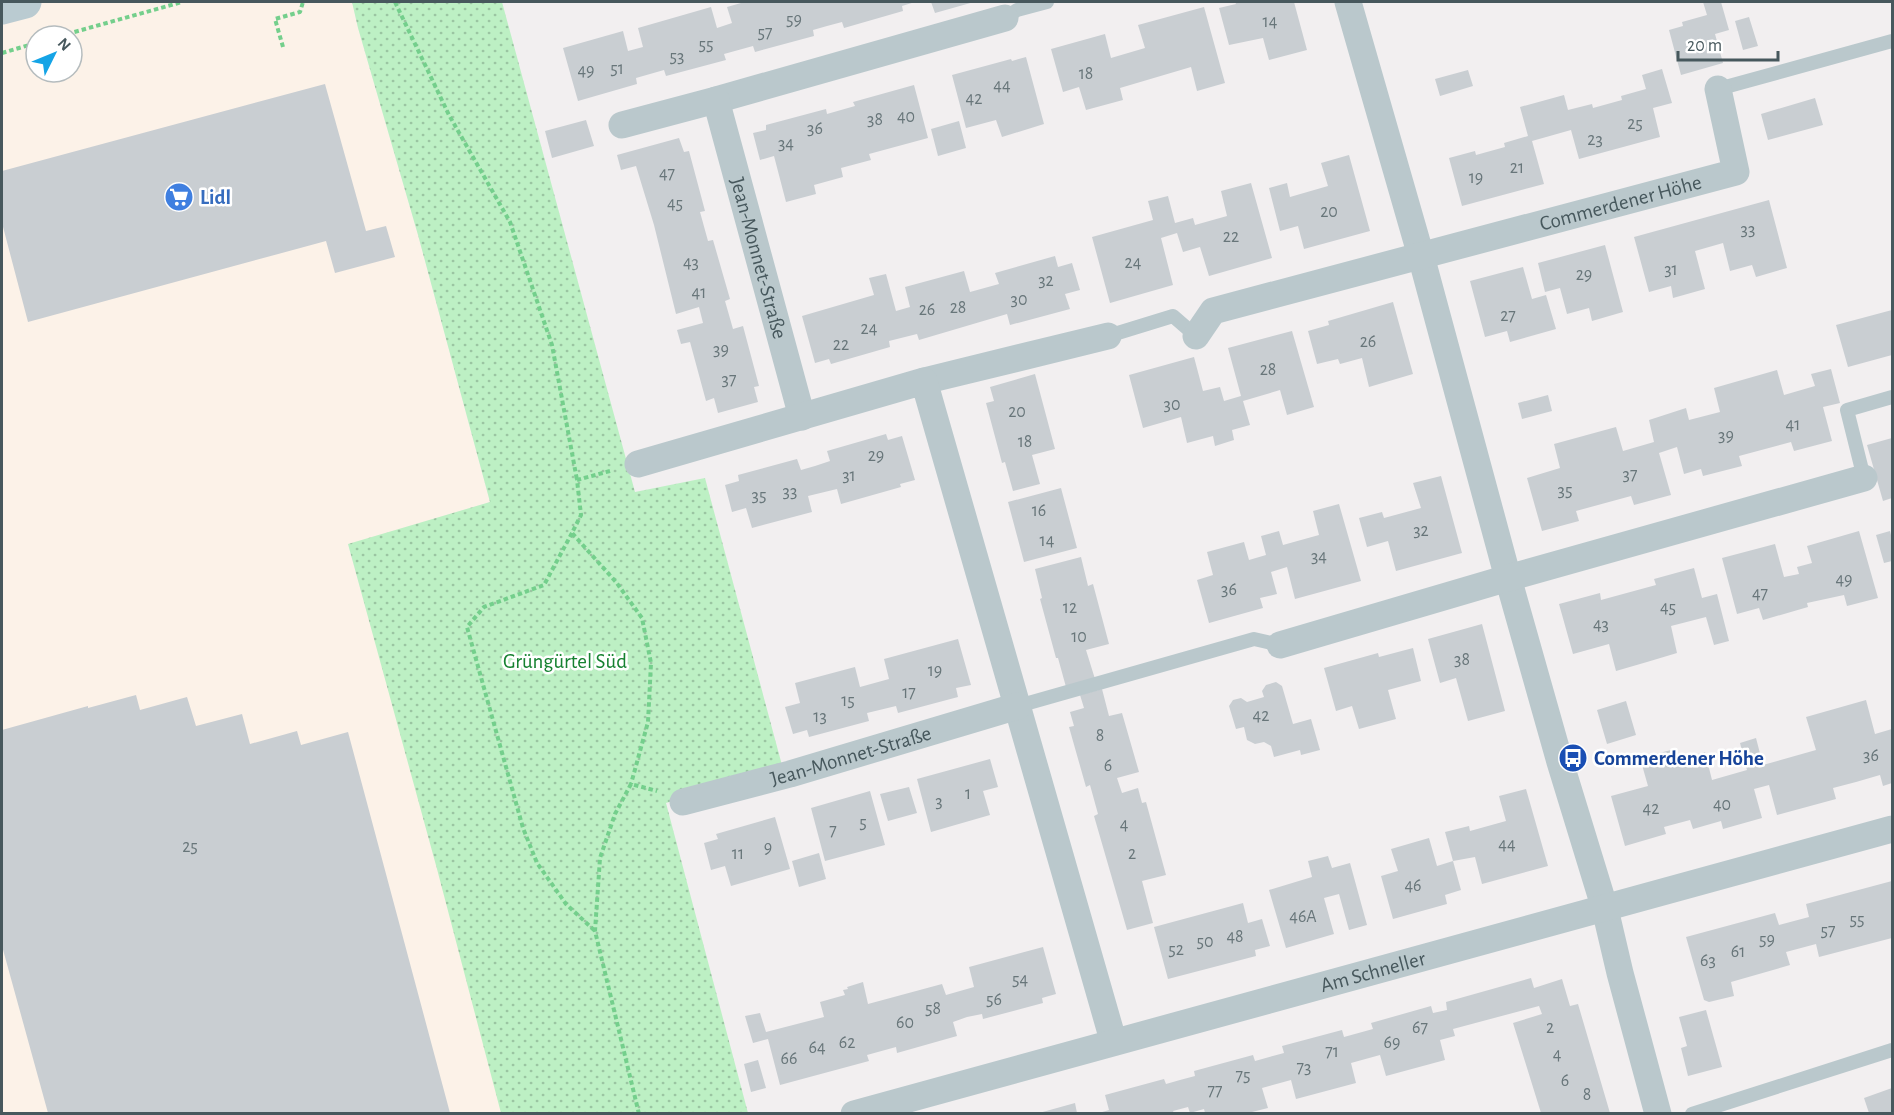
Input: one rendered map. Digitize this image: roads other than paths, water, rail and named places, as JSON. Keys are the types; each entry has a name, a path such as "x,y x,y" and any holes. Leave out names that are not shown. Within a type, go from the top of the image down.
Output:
{"main road":[{"path":"2,8 25,2"}],"street":[{"path":"1348,2 1560,762 1605,909 1658,1113"},
{"path":"622,125 1005,18"},
{"name":"Commerdener Höhe","path":"1197,336 1213,311 1736,172 1718,89"},
{"name":"Jean-Monnet-Straße","path":"716,100 802,417"},
{"path":"638,464 924,381 1108,336"},
{"path":"924,381 1113,1040"},
{"path":"1280,645 1864,478"},
{"name":"Jean-Monnet-Straße","path":"683,802 790,774 1018,706"},
{"name":"Am Schneller","path":"854,1113 1113,1040 1893,830"}],"lane":[{"path":"1005,18 1017,10 1047,2"},
{"path":"1718,89 1893,41"},
{"name":"Commerdener Höhe","path":"1108,336 1173,316 1197,336"},
{"path":"1864,478 1847,410 1893,397"},
{"path":"1018,706 1254,639 1280,645"},
{"path":"1692,1113 1893,1050"}],"place":[{"name":"Lidl","path":"179,197"},
{"name":"Commerdener Höhe","path":"1573,758"}],"park label":[{"name":"Grüngürtel Süd","path":"565,661"}]}
